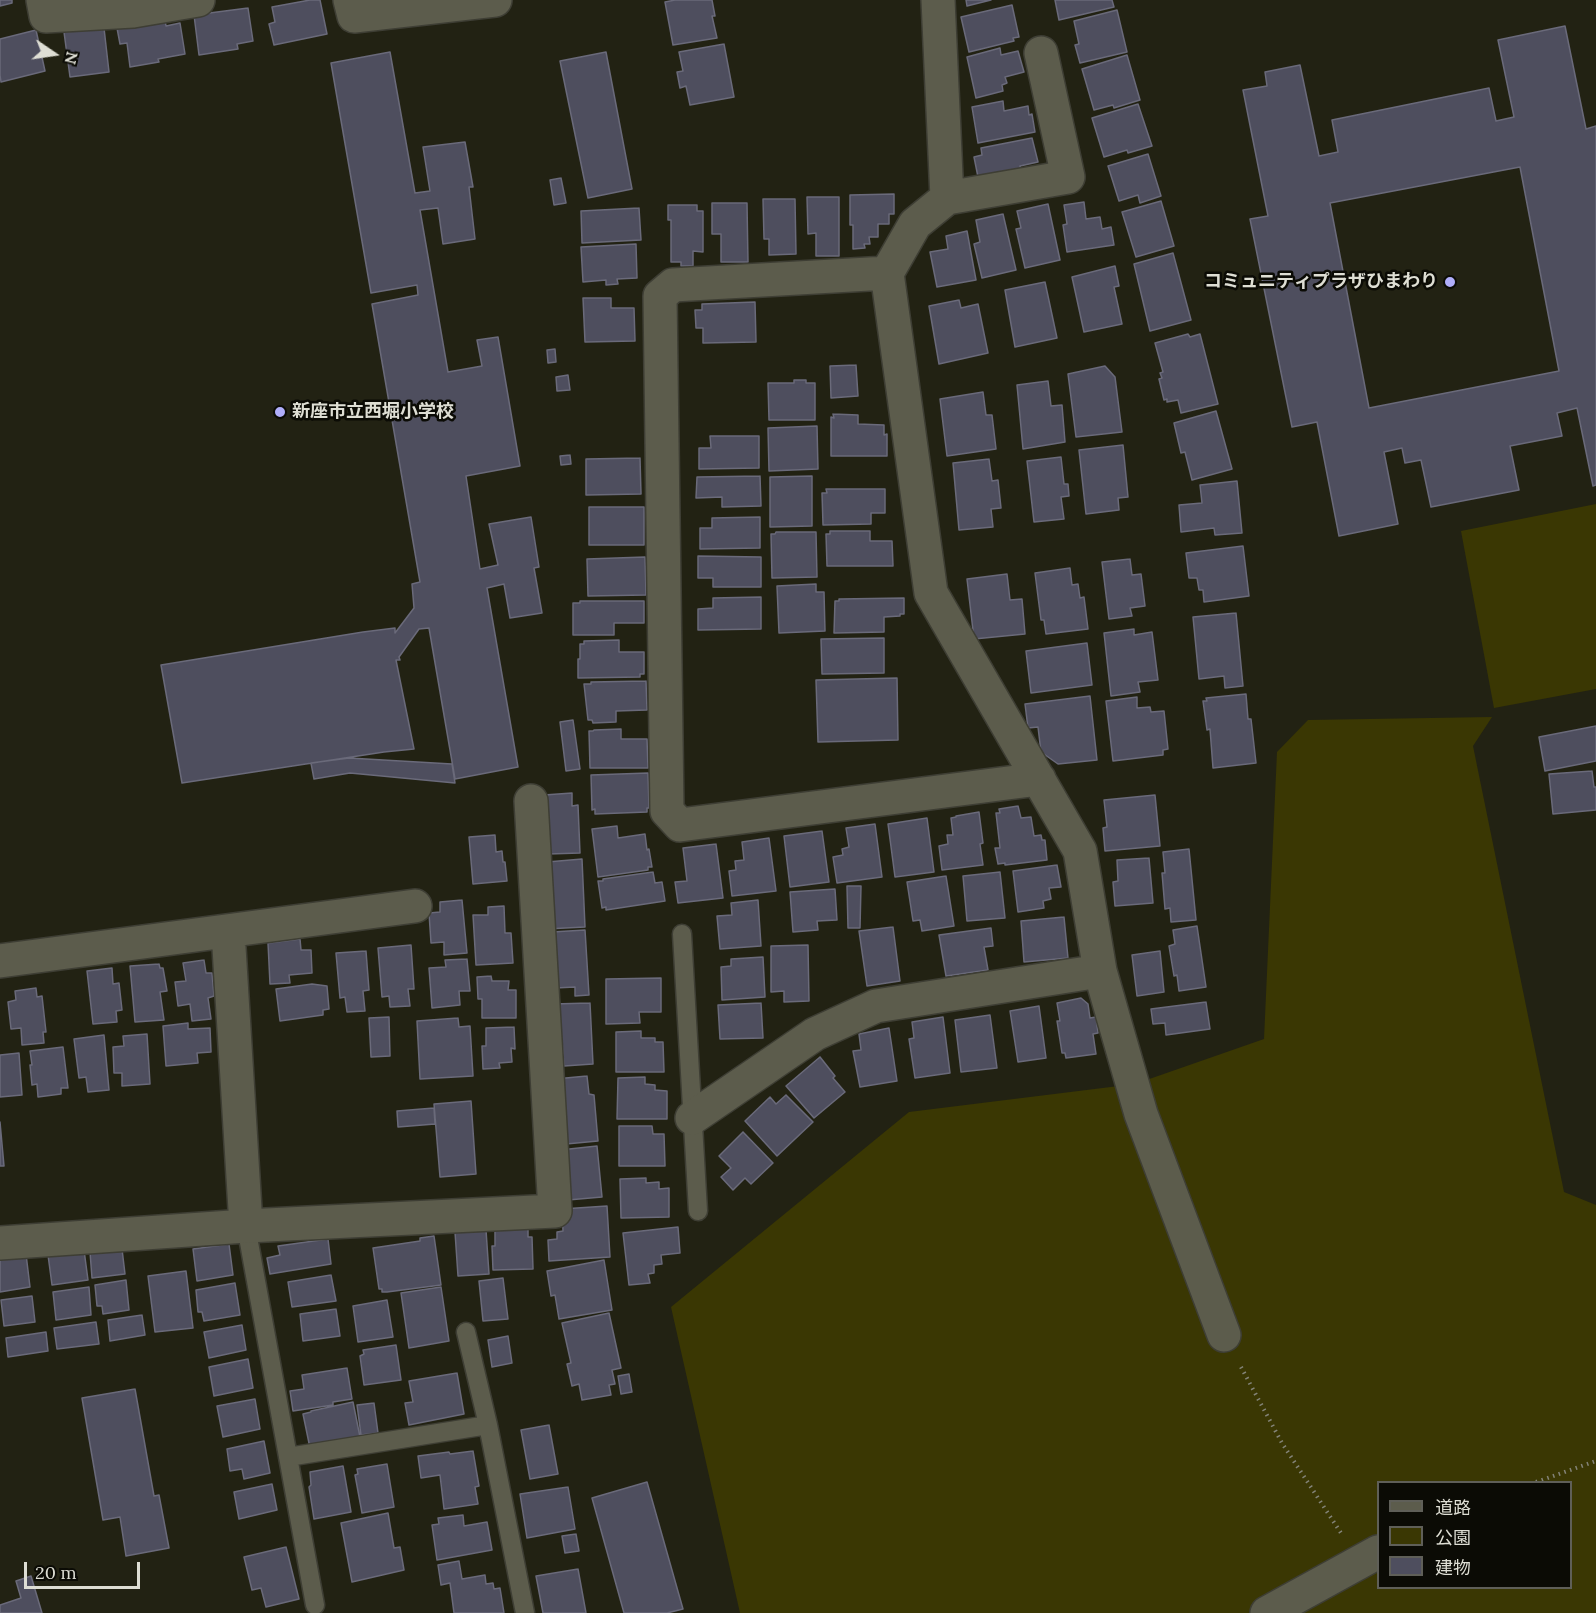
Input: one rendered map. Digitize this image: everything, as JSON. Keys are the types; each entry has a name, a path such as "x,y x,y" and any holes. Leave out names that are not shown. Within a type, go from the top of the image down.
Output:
{"street":[{"path":"43,0 46,16 133,11 198,0"},
{"path":"350,0 354,16 495,0"},
{"path":"938,0 947,198"},
{"path":"1041,53 1068,177 947,198 915,224 887,273 931,593 1080,851 1100,971 1142,1114 1224,1335"},
{"path":"887,273 673,285 660,296 667,811 680,825 1039,779"},
{"path":"0,1243 246,1226 555,1211 531,801"},
{"path":"0,961 415,906"},
{"path":"228,931 246,1226"},
{"path":"692,1118 815,1034 876,1006 1100,971"},
{"path":"1267,1613 1370,1556"}],"lane":[{"path":"682,934 698,1211"},
{"path":"246,1226 315,1605"},
{"path":"466,1332 488,1425 525,1613"},
{"path":"288,1457 488,1425"}],"path":[{"path":"1224,1335 1282,1443 1331,1520 1370,1556"},
{"path":"1539,1481 1596,1461"}],"green space":[{"path":"1596,504 1596,689 1494,708 1461,531"},
{"path":"1492,717 1473,746 1564,1192 1596,1205 1596,1613 740,1613 671,1307 909,1112 1135,1084 1264,1039 1277,752 1308,720"}],"building":[{"path":"0,0 12,0 12,3 0,6"},
{"path":"320,0 327,34 274,45 269,24 275,22 272,7"},
{"path":"712,0 715,16 712,16 717,38 673,45 665,2"},
{"path":"966,0 991,0 967,6"},
{"path":"1055,0 1112,0 1114,7 1059,20"},
{"path":"1012,5 1019,37 1013,38 1014,41 969,52 961,17"},
{"path":"248,8 253,41 237,44 238,49 199,55 194,15"},
{"path":"1117,10 1127,52 1080,63 1075,45 1079,44 1074,21"},
{"path":"165,20 166,26 180,23 185,54 158,59 159,62 130,67 127,43 120,44 117,28"},
{"path":"1565,26 1586,129 1596,126 1596,485 1593,486 1577,408 1557,413 1562,436 1510,446 1519,490 1431,507 1421,460 1405,463 1402,448 1384,452 1398,524 1339,536 1317,422 1292,427 1250,219 1268,216 1243,90 1267,86 1265,72 1300,65 1319,156 1338,152 1332,120 1489,88 1496,121 1514,117 1498,40","holes":["1520,167 1559,371 1369,408 1330,203"]},
{"path":"104,28 109,72 70,77 64,32"},
{"path":"36,30 45,71 1,82 0,39"},
{"path":"724,44 734,97 690,105 686,86 680,88 677,72 683,71 679,52"},
{"path":"1000,48 1001,55 1018,51 1024,72 1005,77 1007,83 1002,85 1003,91 976,98 967,57"},
{"path":"390,52 415,193 430,191 423,147 465,142 473,187 469,187 475,239 443,244 438,208 420,210 448,372 482,366 477,340 498,337 520,466 466,476 480,569 498,565 489,524 531,517 539,567 534,568 542,613 510,618 504,584 487,588 518,767 455,779 429,628 419,629 399,657 400,660 396,660 414,749 182,783 161,665 363,632 395,628 395,633 414,608 412,584 420,582 372,304 418,295 417,285 371,293 331,63"},
{"path":"606,52 632,189 588,198 560,61"},
{"path":"1127,55 1140,100 1114,108 1113,105 1094,110 1082,69"},
{"path":"1003,101 1004,111 1028,106 1035,132 978,143 972,107"},
{"path":"1138,104 1152,146 1104,157 1092,118"},
{"path":"1032,138 1038,162 1020,166 1022,173 979,182 974,157 982,155 981,148"},
{"path":"1148,154 1161,196 1140,203 1138,195 1119,201 1108,166"},
{"path":"561,178 566,203 554,205 550,180"},
{"path":"894,194 894,214 889,214 889,224 878,224 878,237 869,237 870,244 864,244 865,248 853,249 850,195"},
{"path":"807,197 839,197 839,256 816,256 816,233 808,234"},
{"path":"763,199 795,199 796,254 769,255 769,239 764,239"},
{"path":"1161,201 1174,246 1136,257 1122,212"},
{"path":"1084,202 1086,219 1100,217 1102,229 1111,227 1114,245 1067,252 1063,225 1067,224 1064,205"},
{"path":"712,203 747,203 748,262 721,262 721,234 712,234"},
{"path":"1048,204 1060,260 1025,268 1016,229 1021,228 1017,211"},
{"path":"668,205 697,205 697,211 703,211 703,252 693,251 693,266 681,266 681,262 671,262 671,220 668,220"},
{"path":"639,208 641,240 582,243 581,211"},
{"path":"1003,214 1016,270 982,278 974,244 980,242 976,220"},
{"path":"967,231 976,280 937,287 930,252 948,249 946,236"},
{"path":"636,244 637,278 617,279 618,284 606,285 606,280 583,282 581,247"},
{"path":"1173,253 1191,320 1150,331 1134,264"},
{"path":"1115,266 1119,286 1114,287 1122,324 1084,332 1072,277"},
{"path":"1045,282 1057,338 1015,347 1005,290"},
{"path":"583,298 611,298 611,308 634,308 635,341 585,342"},
{"path":"959,300 961,308 978,304 988,353 939,364 929,306"},
{"path":"755,302 756,342 703,343 703,328 696,328 695,310 702,310 702,304"},
{"path":"1188,334 1190,337 1200,334 1218,404 1181,413 1178,400 1167,402 1167,399 1164,400 1159,379 1162,378 1160,373 1163,372 1155,343"},
{"path":"555,349 556,362 548,363 547,350"},
{"path":"856,365 858,396 831,398 830,366"},
{"path":"1105,366 1115,377 1122,432 1076,437 1068,374"},
{"path":"568,375 570,390 557,391 556,377"},
{"path":"794,380 815,383 815,420 769,420 768,383 794,383"},
{"path":"1048,381 1051,406 1062,405 1065,442 1023,449 1017,385"},
{"path":"983,392 986,415 992,415 996,449 947,456 940,399"},
{"path":"1216,411 1232,469 1192,480 1185,452 1181,453 1174,423"},
{"path":"833,414 858,415 858,424 884,425 884,435 887,434 887,456 831,456 831,417 834,418"},
{"path":"817,426 818,469 769,471 768,428"},
{"path":"710,436 759,436 759,468 699,469 699,448 711,448"},
{"path":"1123,445 1128,497 1118,498 1119,510 1086,514 1079,450"},
{"path":"570,455 571,464 561,465 560,456"},
{"path":"1061,457 1064,484 1068,484 1069,496 1061,497 1064,519 1034,522 1027,461"},
{"path":"640,458 641,494 586,495 586,459"},
{"path":"989,459 992,481 998,480 1001,508 991,509 993,527 959,530 953,463"},
{"path":"760,476 761,506 722,507 722,497 696,498 697,477"},
{"path":"812,476 812,526 770,527 770,477"},
{"path":"1237,481 1242,533 1215,535 1214,528 1181,532 1179,505 1202,503 1200,485"},
{"path":"826,489 885,489 885,513 871,513 871,524 823,525 822,493 827,493"},
{"path":"589,507 644,507 644,545 589,545"},
{"path":"760,517 760,548 700,549 700,528 712,528 712,518"},
{"path":"830,531 870,531 870,541 892,541 893,566 827,566 826,534 830,534"},
{"path":"816,532 817,577 772,578 771,534"},
{"path":"1243,546 1249,596 1204,602 1203,590 1199,590 1197,578 1189,578 1186,553"},
{"path":"698,556 761,557 761,587 713,587 713,578 698,578"},
{"path":"645,557 646,595 588,596 587,559"},
{"path":"1130,559 1132,575 1141,574 1145,606 1130,608 1132,616 1109,619 1102,562"},
{"path":"1070,568 1072,585 1078,584 1080,598 1084,597 1088,629 1046,634 1044,620 1041,620 1035,573"},
{"path":"1007,574 1010,600 1022,599 1025,634 974,639 967,579"},
{"path":"816,584 816,592 824,592 825,631 779,633 777,586"},
{"path":"761,597 761,629 698,630 698,609 713,608 713,598"},
{"path":"904,598 904,614 884,617 884,632 834,633 835,601 839,599"},
{"path":"580,601 644,601 644,623 614,623 614,635 573,635 573,603 580,603"},
{"path":"1236,613 1243,686 1225,688 1224,676 1199,679 1193,617"},
{"path":"1134,629 1134,635 1152,632 1158,680 1138,682 1140,692 1111,696 1104,633"},
{"path":"884,638 884,673 822,674 821,639"},
{"path":"619,640 619,652 644,652 644,674 640,674 640,677 578,678 580,644 584,644 584,641"},
{"path":"1087,643 1092,685 1031,693 1026,651"},
{"path":"897,678 898,740 818,742 816,680"},
{"path":"646,681 647,710 616,711 616,722 593,723 592,720 588,720 584,684"},
{"path":"1246,694 1256,763 1213,768 1210,729 1207,730 1203,701 1207,701 1206,698"},
{"path":"1090,696 1097,760 1058,764 1041,752 1038,727 1028,728 1025,704"},
{"path":"1137,697 1137,708 1150,707 1151,712 1164,711 1168,749 1163,750 1163,755 1113,761 1106,701"},
{"path":"573,720 580,769 566,771 560,722"},
{"path":"1596,726 1596,761 1545,771 1539,737"},
{"path":"621,729 621,739 647,739 648,768 590,768 589,731"},
{"path":"349,758 452,764 455,783 350,773 314,779 311,763"},
{"path":"1592,771 1594,787 1596,787 1596,810 1553,814 1549,774"},
{"path":"648,773 649,808 647,812 595,814 595,809 592,810 591,775"},
{"path":"572,793 572,806 578,805 580,853 548,854 544,795"},
{"path":"1155,795 1160,846 1105,851 1103,828 1107,827 1104,800"},
{"path":"1018,806 1021,818 1031,817 1034,836 1041,835 1042,840 1045,840 1047,860 998,864 995,848 1000,848 996,813 1000,813 999,809"},
{"path":"979,812 983,865 942,870 939,846 948,844 947,835 953,835 951,818"},
{"path":"927,818 934,872 895,877 888,824"},
{"path":"875,824 882,877 837,883 833,857 843,855 842,849 849,847 846,828"},
{"path":"617,826 618,838 645,834 652,867 648,867 648,870 598,877 592,829"},
{"path":"822,831 829,882 790,887 784,836"},
{"path":"495,835 496,852 502,851 507,881 473,884 469,837"},
{"path":"769,838 776,891 732,896 729,871 736,870 735,861 744,860 742,842"},
{"path":"716,844 723,898 678,903 675,882 687,881 683,848"},
{"path":"1189,849 1196,920 1171,922 1170,908 1165,909 1163,852"},
{"path":"1149,858 1153,903 1115,906 1113,882 1118,881 1117,860"},
{"path":"582,859 585,927 546,929 547,862"},
{"path":"1057,865 1061,887 1049,888 1051,899 1043,901 1044,908 1018,912 1013,871"},
{"path":"653,872 655,883 662,882 665,901 606,910 606,907 602,908 598,881"},
{"path":"1000,872 1005,918 967,921 963,876"},
{"path":"946,876 954,926 922,931 920,920 913,921 907,882"},
{"path":"847,886 861,886 860,928 848,928"},
{"path":"835,889 837,920 817,921 818,930 793,932 790,892"},
{"path":"462,900 467,953 444,955 444,942 431,943 429,913 440,912 440,902"},
{"path":"758,900 761,946 720,949 717,916 732,915 731,903"},
{"path":"504,906 505,933 511,933 513,963 476,965 473,915 488,915 488,907"},
{"path":"1064,917 1068,958 1024,962 1021,921"},
{"path":"1197,926 1206,987 1179,991 1169,946 1175,944 1173,930"},
{"path":"893,927 900,981 867,986 859,931"},
{"path":"991,928 993,946 984,947 988,970 946,976 939,935"},
{"path":"585,930 589,995 575,996 575,987 555,988 552,932"},
{"path":"300,939 301,950 311,950 312,973 289,975 290,983 270,984 268,943"},
{"path":"411,945 414,989 408,989 410,1006 390,1007 389,996 382,997 378,948"},
{"path":"808,945 809,1001 784,1002 784,991 771,992 771,946"},
{"path":"366,951 369,990 363,991 365,1011 347,1012 345,997 340,998 336,953"},
{"path":"1160,951 1164,992 1137,996 1132,955"},
{"path":"763,957 765,997 722,1000 721,967 731,966 731,959"},
{"path":"467,959 470,991 459,991 460,1005 432,1008 429,968 446,967 445,960"},
{"path":"204,960 206,973 212,973 214,996 208,998 211,1019 192,1021 190,1004 178,1006 175,982 186,981 183,963"},
{"path":"159,964 160,968 163,968 167,991 160,992 164,1020 135,1022 130,966"},
{"path":"112,968 113,984 119,983 122,1010 116,1011 117,1022 93,1024 87,971"},
{"path":"491,976 492,981 509,981 508,990 516,990 516,1018 482,1018 482,999 478,999 477,977"},
{"path":"661,978 661,1012 639,1012 640,1023 606,1024 606,979"},
{"path":"312,984 327,986 329,1009 323,1010 323,1015 280,1021 276,989"},
{"path":"36,988 37,997 42,996 46,1032 43,1032 44,1043 22,1045 21,1028 11,1029 8,1002 16,1000 15,991"},
{"path":"1081,998 1088,1004 1090,1018 1096,1017 1098,1033 1093,1034 1096,1054 1066,1058 1065,1053 1062,1053 1057,1003"},
{"path":"1206,1002 1210,1029 1166,1035 1165,1023 1153,1024 1151,1009"},
{"path":"590,1003 593,1064 564,1066 562,1041 556,1042 553,1004"},
{"path":"761,1003 763,1038 720,1039 718,1005"},
{"path":"1039,1006 1046,1058 1018,1062 1010,1011"},
{"path":"990,1015 997,1068 961,1072 955,1020"},
{"path":"389,1017 390,1056 371,1057 369,1018"},
{"path":"943,1017 950,1073 915,1078 909,1039 914,1038 912,1022"},
{"path":"458,1018 459,1027 470,1026 473,1076 420,1079 417,1021"},
{"path":"188,1023 188,1029 210,1028 211,1052 197,1053 198,1063 166,1066 163,1026"},
{"path":"514,1027 515,1049 511,1048 512,1062 499,1063 500,1068 483,1069 482,1046 486,1046 486,1028"},
{"path":"889,1028 897,1081 860,1087 853,1051 861,1050 859,1034"},
{"path":"641,1031 641,1038 655,1038 655,1042 663,1042 664,1072 616,1072 616,1032"},
{"path":"147,1034 150,1084 122,1086 122,1073 114,1073 113,1047 124,1046 123,1036"},
{"path":"104,1035 109,1090 88,1092 86,1077 79,1078 74,1039"},
{"path":"63,1047 68,1088 61,1088 61,1094 38,1097 37,1084 32,1085 30,1051"},
{"path":"19,1053 22,1095 0,1097 0,1055"},
{"path":"820,1057 845,1092 814,1118 786,1086"},
{"path":"587,1076 589,1094 594,1095 598,1141 566,1144 555,1079"},
{"path":"645,1077 645,1084 655,1085 655,1090 667,1091 667,1119 617,1119 618,1078"},
{"path":"786,1095 813,1122 777,1156 745,1121 770,1097 776,1104"},
{"path":"471,1101 476,1174 440,1177 434,1104"},
{"path":"434,1108 435,1124 398,1127 397,1111"},
{"path":"0,1122 4,1166 0,1166"},
{"path":"619,1126 652,1126 653,1134 664,1134 665,1166 619,1166"},
{"path":"743,1132 773,1163 751,1184 745,1178 733,1190 721,1177 731,1168 719,1156"},
{"path":"597,1146 602,1197 568,1200 560,1150"},
{"path":"646,1178 646,1183 659,1182 659,1189 669,1188 669,1217 621,1218 620,1179"},
{"path":"607,1206 610,1257 549,1261 548,1240 557,1239 557,1232 563,1231 562,1209"},
{"path":"678,1227 680,1253 661,1255 662,1264 654,1265 654,1273 648,1274 650,1283 629,1285 623,1233"},
{"path":"495,1229 528,1229 528,1237 532,1237 533,1269 493,1270 492,1246 495,1246"},
{"path":"486,1230 489,1274 458,1276 455,1232"},
{"path":"434,1236 441,1285 382,1292 382,1289 379,1289 373,1248 420,1241 420,1238"},
{"path":"328,1239 331,1264 270,1274 267,1258 280,1255 278,1246"},
{"path":"229,1244 233,1275 197,1281 193,1249"},
{"path":"122,1249 125,1274 92,1278 90,1252"},
{"path":"84,1250 88,1280 52,1285 48,1255"},
{"path":"26,1254 30,1287 0,1292 0,1257"},
{"path":"604,1260 612,1310 559,1319 555,1295 551,1296 547,1271"},
{"path":"186,1271 193,1328 155,1332 148,1276"},
{"path":"331,1275 336,1301 292,1307 288,1282"},
{"path":"503,1278 508,1319 483,1321 479,1281"},
{"path":"126,1280 129,1310 103,1314 102,1306 97,1306 95,1285"},
{"path":"235,1283 240,1315 204,1321 202,1312 198,1312 196,1290"},
{"path":"89,1287 91,1315 56,1320 53,1292"},
{"path":"441,1287 449,1341 409,1348 401,1293"},
{"path":"32,1296 35,1322 4,1326 1,1300"},
{"path":"387,1300 393,1337 358,1342 353,1306"},
{"path":"336,1309 340,1336 303,1341 300,1314"},
{"path":"609,1313 621,1368 612,1370 615,1384 609,1385 611,1395 582,1400 579,1384 572,1386 567,1364 571,1363 562,1323"},
{"path":"142,1315 145,1335 110,1341 108,1320"},
{"path":"96,1322 99,1344 57,1349 54,1328"},
{"path":"242,1325 246,1350 209,1358 204,1332"},
{"path":"46,1332 48,1351 8,1357 6,1338"},
{"path":"508,1336 512,1363 492,1367 488,1340"},
{"path":"396,1345 401,1380 364,1385 360,1356 364,1354 363,1350"},
{"path":"248,1359 253,1388 214,1396 209,1367"},
{"path":"347,1368 352,1399 333,1402 333,1405 293,1411 290,1391 304,1389 302,1375"},
{"path":"457,1373 464,1414 409,1425 405,1403 413,1402 409,1381"},
{"path":"629,1374 632,1392 621,1394 618,1376"},
{"path":"135,1389 154,1496 159,1495 169,1548 126,1556 120,1517 103,1520 82,1398"},
{"path":"255,1399 260,1429 223,1437 217,1406"},
{"path":"353,1402 360,1437 310,1448 303,1414"},
{"path":"374,1403 378,1433 361,1435 357,1405"},
{"path":"549,1425 558,1474 530,1479 521,1430"},
{"path":"264,1441 270,1473 244,1479 242,1469 230,1471 227,1449"},
{"path":"473,1451 479,1486 475,1487 478,1504 444,1509 440,1475 421,1478 418,1456"},
{"path":"387,1464 394,1507 362,1513 355,1475 358,1474 357,1469"},
{"path":"343,1466 351,1512 314,1519 309,1487 311,1485 310,1472"},
{"path":"647,1482 683,1609 667,1613 624,1613 592,1498"},
{"path":"272,1484 277,1510 239,1519 234,1492"},
{"path":"568,1487 575,1529 527,1538 520,1494"},
{"path":"388,1513 394,1548 400,1547 404,1570 352,1582 341,1523"},
{"path":"463,1515 464,1526 487,1522 492,1550 437,1560 432,1525 439,1524 438,1518"},
{"path":"576,1534 579,1551 565,1553 562,1536"},
{"path":"286,1547 299,1599 266,1607 261,1588 252,1590 244,1557"},
{"path":"459,1561 462,1579 485,1575 486,1584 493,1583 494,1589 500,1588 504,1613 454,1613 450,1583 441,1585 438,1565"},
{"path":"578,1569 586,1613 543,1613 536,1576"},
{"path":"31,1576 42,1613 0,1613 0,1605 21,1598 16,1581"}],"place":[{"name":"コミュニティプラザひまわり","path":"1450,282"},
{"name":"新座市立西堀小学校","path":"280,412"}]}
